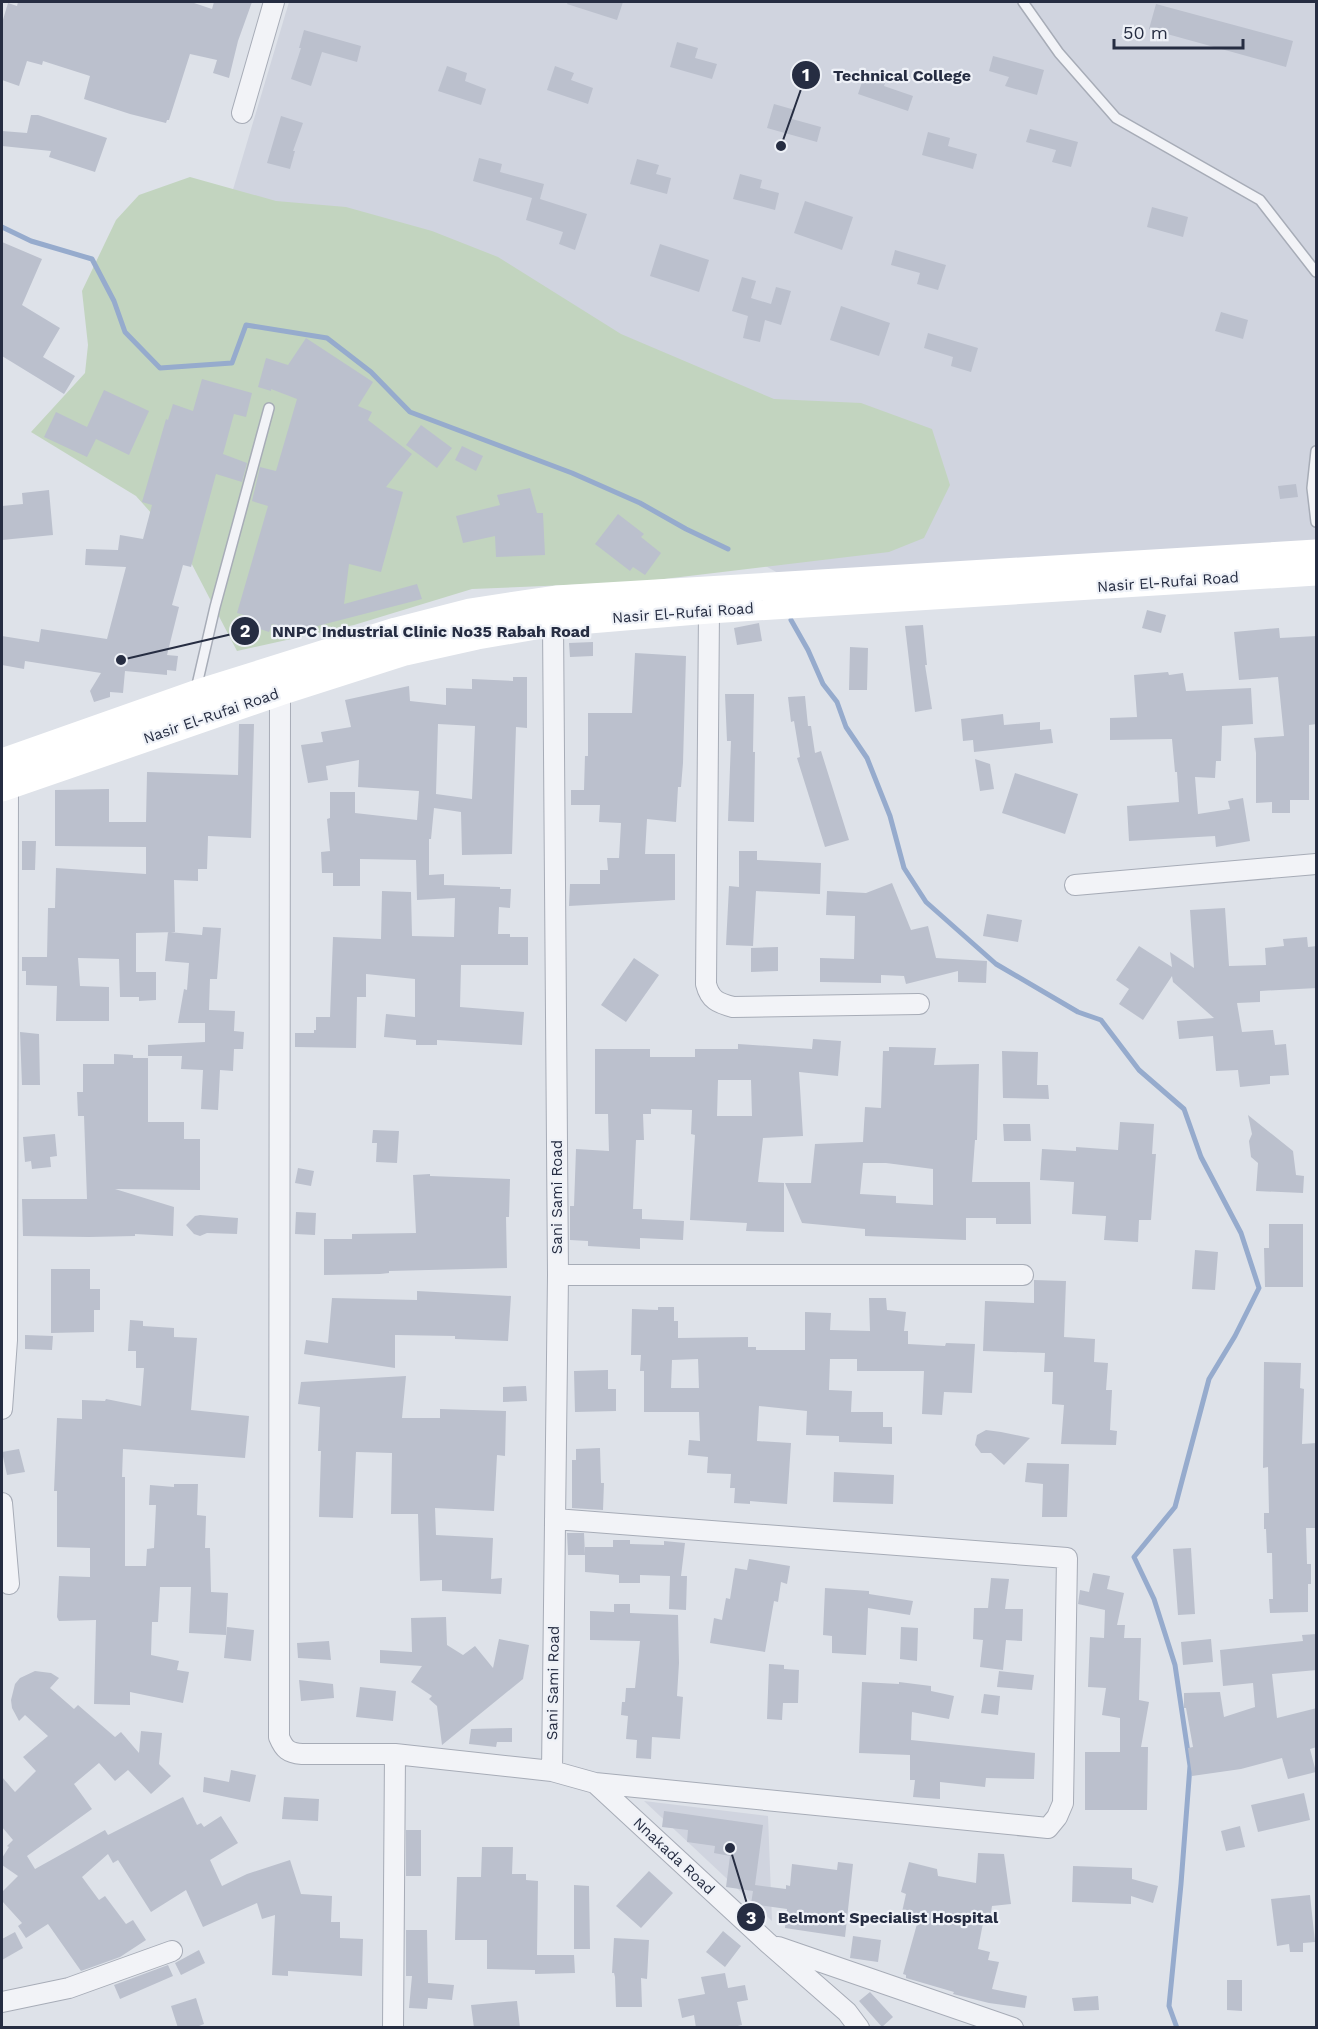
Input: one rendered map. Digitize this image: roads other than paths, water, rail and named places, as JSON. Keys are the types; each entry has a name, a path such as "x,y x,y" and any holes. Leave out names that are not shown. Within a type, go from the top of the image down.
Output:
{"main road":[{"name":"Nasir El-Rufai Road","path":"4,778 405,652 477,636 553,623 709,610 908,587 1317,553"},
{"name":"Nasir El-Rufai Road","path":"4,778 195,694 396,631 470,612 556,599 1317,572"}],"street":[{"path":"242,113 274,2"},
{"path":"709,610 706,984 710,996 719,1003 733,1007 919,1004"},
{"name":"Sani Sami Road","path":"552,1771 558,1275 553,623"},
{"path":"280,692 279,1737 284,1748 291,1753 395,1754 552,1771 594,1783 1048,1828 1057,1817 1063,1803 1067,1558 555,1519"},
{"path":"2,1409 4,778"},
{"path":"1075,885 1317,864"},
{"path":"558,1275 1023,1275"},
{"path":"2,1503 9,1584"},
{"path":"393,2028 395,1754"},
{"name":"Nnakada Road","path":"594,1783 768,1943 847,2012 859,2028"},
{"path":"768,1943 1013,2028"},
{"path":"2,2002 69,1988 172,1950"}],"lane":[{"path":"1023,2 1059,53 1116,118 1260,200 1317,272"},
{"path":"195,694 215,607 269,408"},
{"path":"1317,451 1312,488 1317,522"}],"waterway":[{"path":"2,227 31,241 92,259 114,301 125,332 160,368 232,363 246,325 327,338 371,372 410,412 572,473 640,503 728,549"},
{"path":"791,620 823,684 837,702 846,727 867,758 890,816 904,868 926,902 996,964 1078,1012 1101,1020 1139,1070 1184,1109 1201,1157 1241,1233 1259,1288 1235,1336 1209,1379 1175,1507 1134,1557 1154,1599 1175,1665 1190,1766 1169,2006 1177,2028"}],"place":[{"name":"Technical College","path":"781,146"},
{"name":"NNPC Industrial Clinic No35 Rabah Road","path":"121,660"},
{"name":"Belmont Specialist Hospital","path":"730,1848"}]}
